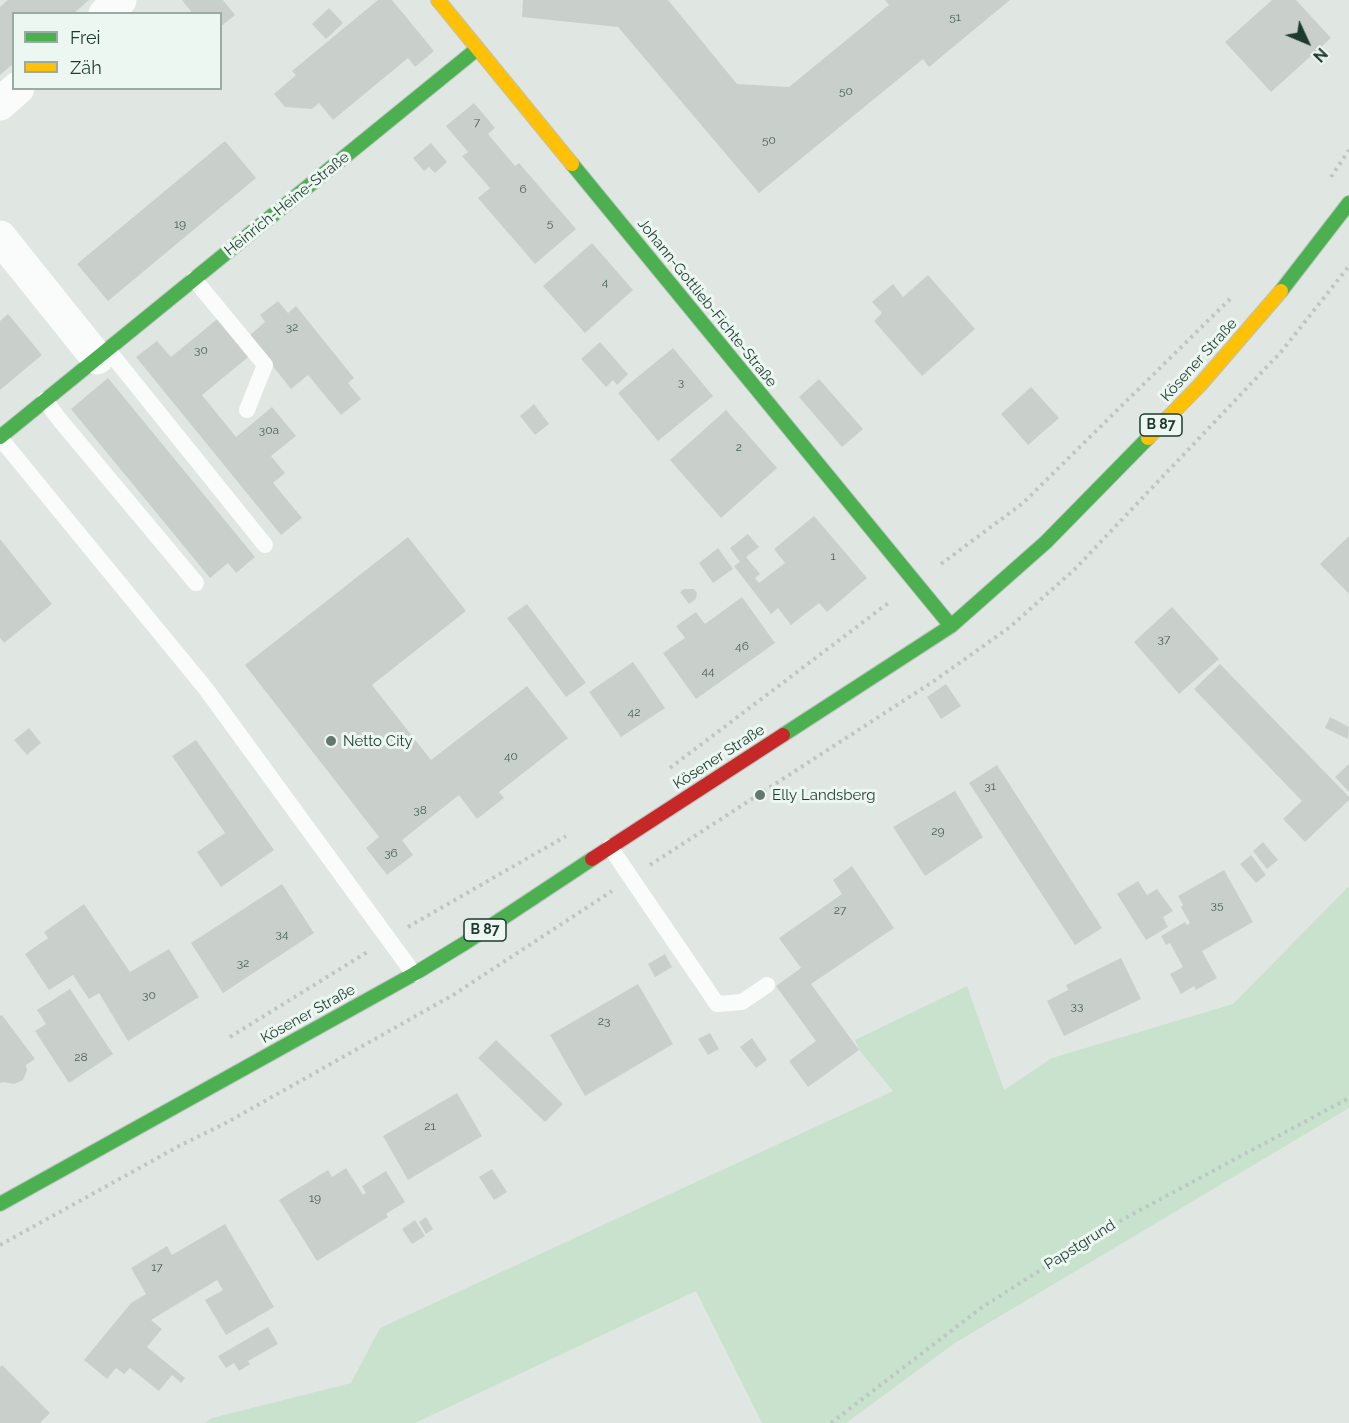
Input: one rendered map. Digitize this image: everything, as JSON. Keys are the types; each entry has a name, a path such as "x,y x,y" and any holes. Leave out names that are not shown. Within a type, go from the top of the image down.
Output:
{"main road":[{"name":"Johann-Gottlieb-Fichte-Straße","path":"438,0 951,626"},
{"name":"Heinrich-Heine-Straße","path":"0,437 477,49"},
{"name":"Kösener Straße","path":"0,1204 414,974 951,626 1039,550 1200,385 1266,311 1349,203"}],"street":[{"path":"107,12 120,0"},
{"path":"0,104 16,90"},
{"path":"0,237 102,354"}],"lane":[{"path":"194,279 265,365 248,410"},
{"path":"102,354 265,544"},
{"path":"45,400 59,420 196,583"},
{"path":"0,437 206,689 390,938 414,974"},
{"path":"610,847 717,1004 742,1002 767,985"}],"path":[{"path":"221,1042 426,916"},
{"name":"Papstgrund","path":"831,1423 981,1308 1103,1230 1349,1098"}],"green space":[{"path":"1349,886 1349,1108 955,1343 846,1423 762,1423 696,1291 415,1423 205,1423 212,1418 351,1383 380,1328 893,1091 859,1050 855,1040 967,986 1004,1090 1052,1058 1233,1004"}],"building":[{"path":"8,0 89,0 75,12 12,12 12,65 0,75 0,7"},
{"path":"182,0 223,0 235,15 222,25 222,12 191,12"},
{"path":"378,0 392,0 434,51 415,67 408,58 333,120 319,103 312,109 285,107 274,94 296,75 292,71"},
{"path":"523,0 668,0 737,84 789,87 889,5 885,0 1010,0 929,67 923,59 759,193 618,27 522,17"},
{"path":"1272,0 1296,0 1331,38 1271,92 1225,42"},
{"path":"329,8 343,23 326,39 312,24"},
{"path":"474,103 495,128 488,134 515,166 519,163 576,229 535,264 478,198 490,188 462,156 468,152 446,126"},
{"path":"225,141 256,178 108,301 77,264"},
{"path":"431,143 447,162 435,173 429,167 424,171 413,158"},
{"path":"592,243 633,290 585,333 543,286"},
{"path":"928,275 975,329 922,376 874,321 882,313 872,302 893,284 903,297"},
{"path":"278,301 288,313 296,306 354,378 348,383 361,399 341,415 308,375 291,389 249,336 265,322 260,315"},
{"path":"8,314 42,355 0,390 0,321"},
{"path":"221,316 252,354 202,395 236,437 272,407 296,436 271,456 285,473 273,483 302,518 281,535 136,357 157,341 171,357"},
{"path":"600,342 628,374 617,385 613,380 606,387 581,359"},
{"path":"673,348 713,396 658,441 618,393"},
{"path":"108,378 255,557 236,573 228,563 210,578 71,409"},
{"path":"819,379 863,429 842,447 799,397"},
{"path":"1031,387 1059,418 1028,445 1001,414"},
{"path":"534,404 549,424 535,435 520,416"},
{"path":"726,410 777,468 721,518 670,460"},
{"path":"814,516 867,578 827,612 819,603 791,625 778,608 771,614 734,566 740,562 730,548 748,534 759,547 746,557 760,574 755,578 759,583 785,563 774,549"},
{"path":"1349,536 1349,594 1320,564"},
{"path":"408,537 466,611 372,685 431,760 527,686 568,738 499,792 504,798 477,819 459,795 402,840 413,855 387,875 366,848 379,837 245,665"},
{"path":"0,539 52,604 4,643 0,638"},
{"path":"718,548 733,569 713,583 699,563"},
{"path":"684,589 694,589 697,593 696,599 689,604 680,592"},
{"path":"742,597 775,643 696,699 663,653 685,638 676,626 696,612 705,624"},
{"path":"527,604 586,683 566,697 507,618"},
{"path":"1172,607 1219,659 1179,694 1134,642"},
{"path":"633,662 665,708 621,737 589,692"},
{"path":"1220,664 1349,797 1349,800 1305,842 1283,819 1302,801 1194,689"},
{"path":"946,684 961,706 941,719 927,697"},
{"path":"1330,717 1349,727 1348,739 1325,728"},
{"path":"29,728 41,743 27,755 14,740"},
{"path":"196,740 274,850 221,887 197,852 225,833 172,756"},
{"path":"1349,764 1349,792 1335,777"},
{"path":"997,765 1102,928 1075,945 969,783"},
{"path":"955,791 983,837 925,876 893,827"},
{"path":"1263,842 1278,860 1267,869 1253,851"},
{"path":"1251,855 1266,875 1256,883 1240,864"},
{"path":"852,866 894,928 811,984 859,1050 808,1087 789,1061 816,1041 776,986 801,968 779,938 842,894 833,880"},
{"path":"1224,870 1253,922 1202,951 1217,978 1196,990 1194,986 1181,994 1170,974 1183,967 1170,943 1166,945 1161,936 1185,922 1187,925 1190,923 1178,896"},
{"path":"1138,881 1147,895 1157,889 1173,911 1163,917 1168,927 1146,940 1117,894"},
{"path":"282,884 314,933 223,993 191,943"},
{"path":"84,904 130,972 169,949 199,997 128,1041 99,993 89,999 73,975 49,990 25,954 48,938 44,932"},
{"path":"665,954 672,967 655,977 648,964"},
{"path":"1121,958 1141,999 1064,1036 1047,1001 1068,990 1066,985"},
{"path":"638,984 673,1044 585,1096 550,1035"},
{"path":"70,989 113,1054 69,1083 35,1031 46,1024 37,1010"},
{"path":"2,1015 35,1059 26,1065 27,1070 23,1080 14,1084 0,1083 0,1016"},
{"path":"710,1033 719,1049 708,1055 698,1039"},
{"path":"752,1038 767,1060 756,1068 740,1047"},
{"path":"496,1040 563,1104 545,1122 478,1058"},
{"path":"457,1093 482,1136 408,1180 383,1136"},
{"path":"346,1168 363,1195 366,1193 362,1186 386,1171 405,1202 386,1214 388,1217 317,1261 279,1200 328,1170 332,1177"},
{"path":"492,1169 507,1192 494,1200 479,1177"},
{"path":"426,1217 433,1229 426,1234 419,1222"},
{"path":"415,1220 425,1236 412,1244 402,1229"},
{"path":"225,1224 274,1307 226,1335 205,1300 223,1290 217,1280 151,1320 162,1329 147,1347 185,1378 181,1383 172,1375 159,1391 130,1368 124,1374 116,1368 107,1379 84,1360 131,1303 146,1294 131,1268 167,1246 172,1255"},
{"path":"268,1327 278,1344 248,1361 250,1364 239,1371 234,1363 226,1368 218,1356"},
{"path":"2,1365 50,1413 40,1423 0,1423 0,1367"}],"traffic: fast":[{"path":"0,437 477,49"},
{"path":"572,164 951,626"},
{"path":"1281,291 1349,203"},
{"path":"783,735 951,626 1046,542 1148,438"},
{"path":"0,1204 414,974 592,859"}],"traffic: slow":[{"path":"438,0 572,164"},
{"path":"1148,438 1200,385 1281,291"}],"traffic: jam":[{"path":"592,859 783,735"}],"place":[{"name":"Netto City","path":"331,741"},
{"name":"Elly Landsberg","path":"760,795"}]}
